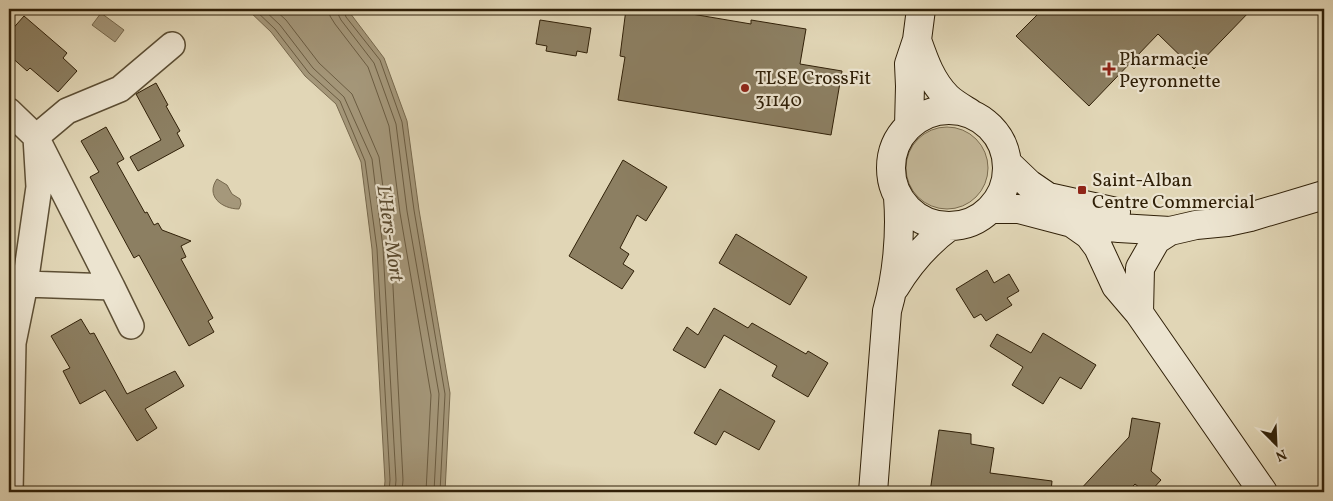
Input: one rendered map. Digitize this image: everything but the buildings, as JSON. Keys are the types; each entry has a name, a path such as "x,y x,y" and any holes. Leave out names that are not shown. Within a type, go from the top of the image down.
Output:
{"main road":[{"path":"908,126 909,64 917,40 920,9"},
{"path":"917,40 923,59 934,80 947,97 984,121 995,132 1003,147 1007,163 1006,180 1000,195 990,209 979,218 965,224 935,225 920,219 908,210 898,197 893,186 890,170 892,153 898,138 908,126 927,114 948,110 970,113"},
{"path":"1007,163 1029,184 1048,196 1109,211 1162,217 1183,228"},
{"path":"990,209 1019,209 1072,223 1119,228 1183,228 1250,217 1324,195"},
{"path":"873,492 887,311 893,290 900,223 898,197"},
{"path":"1072,223 1089,235 1098,247 1116,286 1139,313 1264,492"},
{"path":"893,290 907,268 924,248 950,226"},
{"path":"1139,313 1140,268 1156,240 1183,228"}],"street":[{"path":"36,138 67,111 120,89 172,45"},
{"path":"9,110 36,138 131,326"},
{"path":"10,492 11,343 25,284 39,187 36,138"},
{"path":"25,284 112,287"}],"shaded area":[{"path":"947,127 963,130 976,139 985,152 988,168 985,184 976,197 963,206 947,209 931,206 918,197 909,184 906,168 909,152 918,139 931,130"}],"water":[{"name":"L'Hers-Mort","path":"247,9 347,9 384,58 407,121 419,210 450,393 445,492 384,492 385,481 372,249 361,162 336,104 305,76 271,32"},
{"path":"101,13 124,30 115,42 92,25"},
{"path":"217,179 227,185 232,194 240,199 239,209 221,204 214,196 214,185"}],"place":[{"name":"Pharmacie Peyronnette","path":"1109,69"},
{"name":"TLSE CrossFit 31140","path":"745,88"},
{"name":"Saint-Alban Centre Commercial","path":"1082,190"}]}
